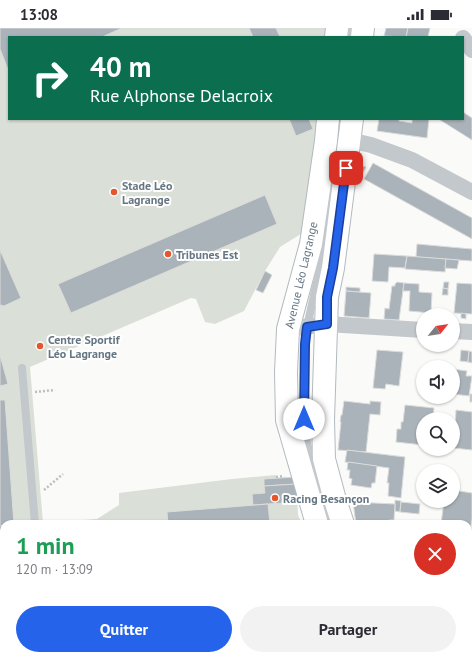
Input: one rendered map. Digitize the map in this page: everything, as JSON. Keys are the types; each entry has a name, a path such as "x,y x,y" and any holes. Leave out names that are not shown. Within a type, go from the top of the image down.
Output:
{"main road":[{"name":"Avenue Léo Lagrange","path":"328,120 310,244 307,327 324,420 324,459 342,520"},
{"name":"Avenue Léo Lagrange","path":"316,520 287,420 286,372 307,327 327,297 333,268 351,129"}],"street":[{"path":"454,28 460,36"},
{"path":"464,40 472,50"},
{"path":"351,129 371,145 412,160 472,192"},
{"path":"307,327 416,330"},
{"path":"460,331 472,332"}],"lane":[{"name":"Avenue Léo Lagrange","path":"329,520 313,470 306,438 304,419 307,327 324,249 332,170"},
{"path":"22,368 34,520"}],"path":[{"path":"24,393 55,390"},
{"path":"32,500 63,474"}],"shaded area":[{"name":"Centre Sportif Léo Lagrange","path":"0,28 328,28 327,36 8,36 8,120 317,120 304,232 280,247 265,271 244,311 215,324 205,322 196,299 191,298 30,367 43,520 0,520"},
{"name":"Centre Sportif Léo Lagrange","path":"276,475 276,478 296,477 298,515 300,520 84,520 97,519 119,505 119,493"}],"building":[{"path":"0,28 122,28 104,36 8,36 8,69 0,49"},
{"path":"249,28 276,28 280,36 253,36"},
{"path":"386,28 408,28 406,36 384,36"},
{"path":"408,28 430,28 428,36 406,36"},
{"path":"464,113 472,118 472,140 440,120 464,120"},
{"path":"289,120 309,120 313,129 296,136"},
{"path":"379,120 399,120 412,123 412,120 429,120 427,138 377,131"},
{"path":"373,163 472,218 472,239 364,179"},
{"path":"358,165 366,167 361,176 357,174"},
{"name":"Tribunes Est","path":"265,195 277,224 71,313 58,284"},
{"path":"417,244 472,249 472,261 416,257"},
{"path":"0,250 21,298 4,306 0,305"},
{"path":"374,254 407,256 405,268 389,267 388,282 372,281"},
{"path":"407,256 446,259 445,272 405,269"},
{"path":"446,259 459,260 457,269 445,268"},
{"path":"265,271 272,275 263,293 256,290"},
{"path":"397,282 404,283 399,320 384,319 385,308 389,309 392,286 395,286"},
{"path":"444,282 449,282 448,289 443,288"},
{"path":"404,283 419,284 419,292 432,293 431,308 416,308 416,312 409,311 410,291 403,291"},
{"path":"457,283 472,284 472,314 460,313 460,308 454,308"},
{"path":"346,287 360,288 360,292 346,291"},
{"path":"443,288 448,289 448,295 442,295"},
{"path":"346,291 371,293 369,318 344,316"},
{"path":"461,313 466,314 466,319 461,318"},
{"path":"377,350 403,352 399,386 386,384 385,389 373,388"},
{"path":"461,350 469,351 468,362 460,361"},
{"path":"469,351 472,352 472,363 468,362"},
{"path":"0,355 8,384 0,386"},
{"path":"460,370 467,371 466,376 472,376 469,396 460,395"},
{"path":"470,394 472,394 472,402 470,402"},
{"path":"0,400 5,400 14,520 0,520"},
{"path":"344,401 370,404 370,401 381,402 380,415 370,414 366,452 338,450 340,422"},
{"path":"405,405 434,408 434,412 416,412 416,444 396,442 397,429 401,429 401,422 403,422"},
{"path":"456,410 472,412 472,450 460,449 460,412 456,412"},
{"path":"347,450 405,457 401,498 388,496 389,483 387,483 389,468 345,462"},
{"path":"348,462 377,466 375,483 372,483 371,488 351,485 352,479 349,478 350,470 347,470"},
{"path":"296,477 297,484 264,486 264,479"},
{"name":"Racing Besançon","path":"297,484 298,502 253,505 252,494 265,493 264,486"},
{"path":"460,491 472,493 472,520 442,520 443,508 460,508"},
{"path":"395,500 401,501 400,512 395,511"},
{"path":"353,502 395,504 394,520 355,520"},
{"path":"401,502 416,504 416,508 420,508 419,514 400,512"},
{"path":"268,504 270,520 168,520 167,512"}],"place":[{"name":"Stade Léo Lagrange","path":"114,192"},
{"name":"Tribunes Est","path":"168,254"},
{"name":"Centre Sportif Léo Lagrange","path":"40,346"},
{"name":"Racing Besançon","path":"275,498"}],"route":[{"path":"304,419 305,344 307,327 327,324 327,297 333,268 346,168"}]}
